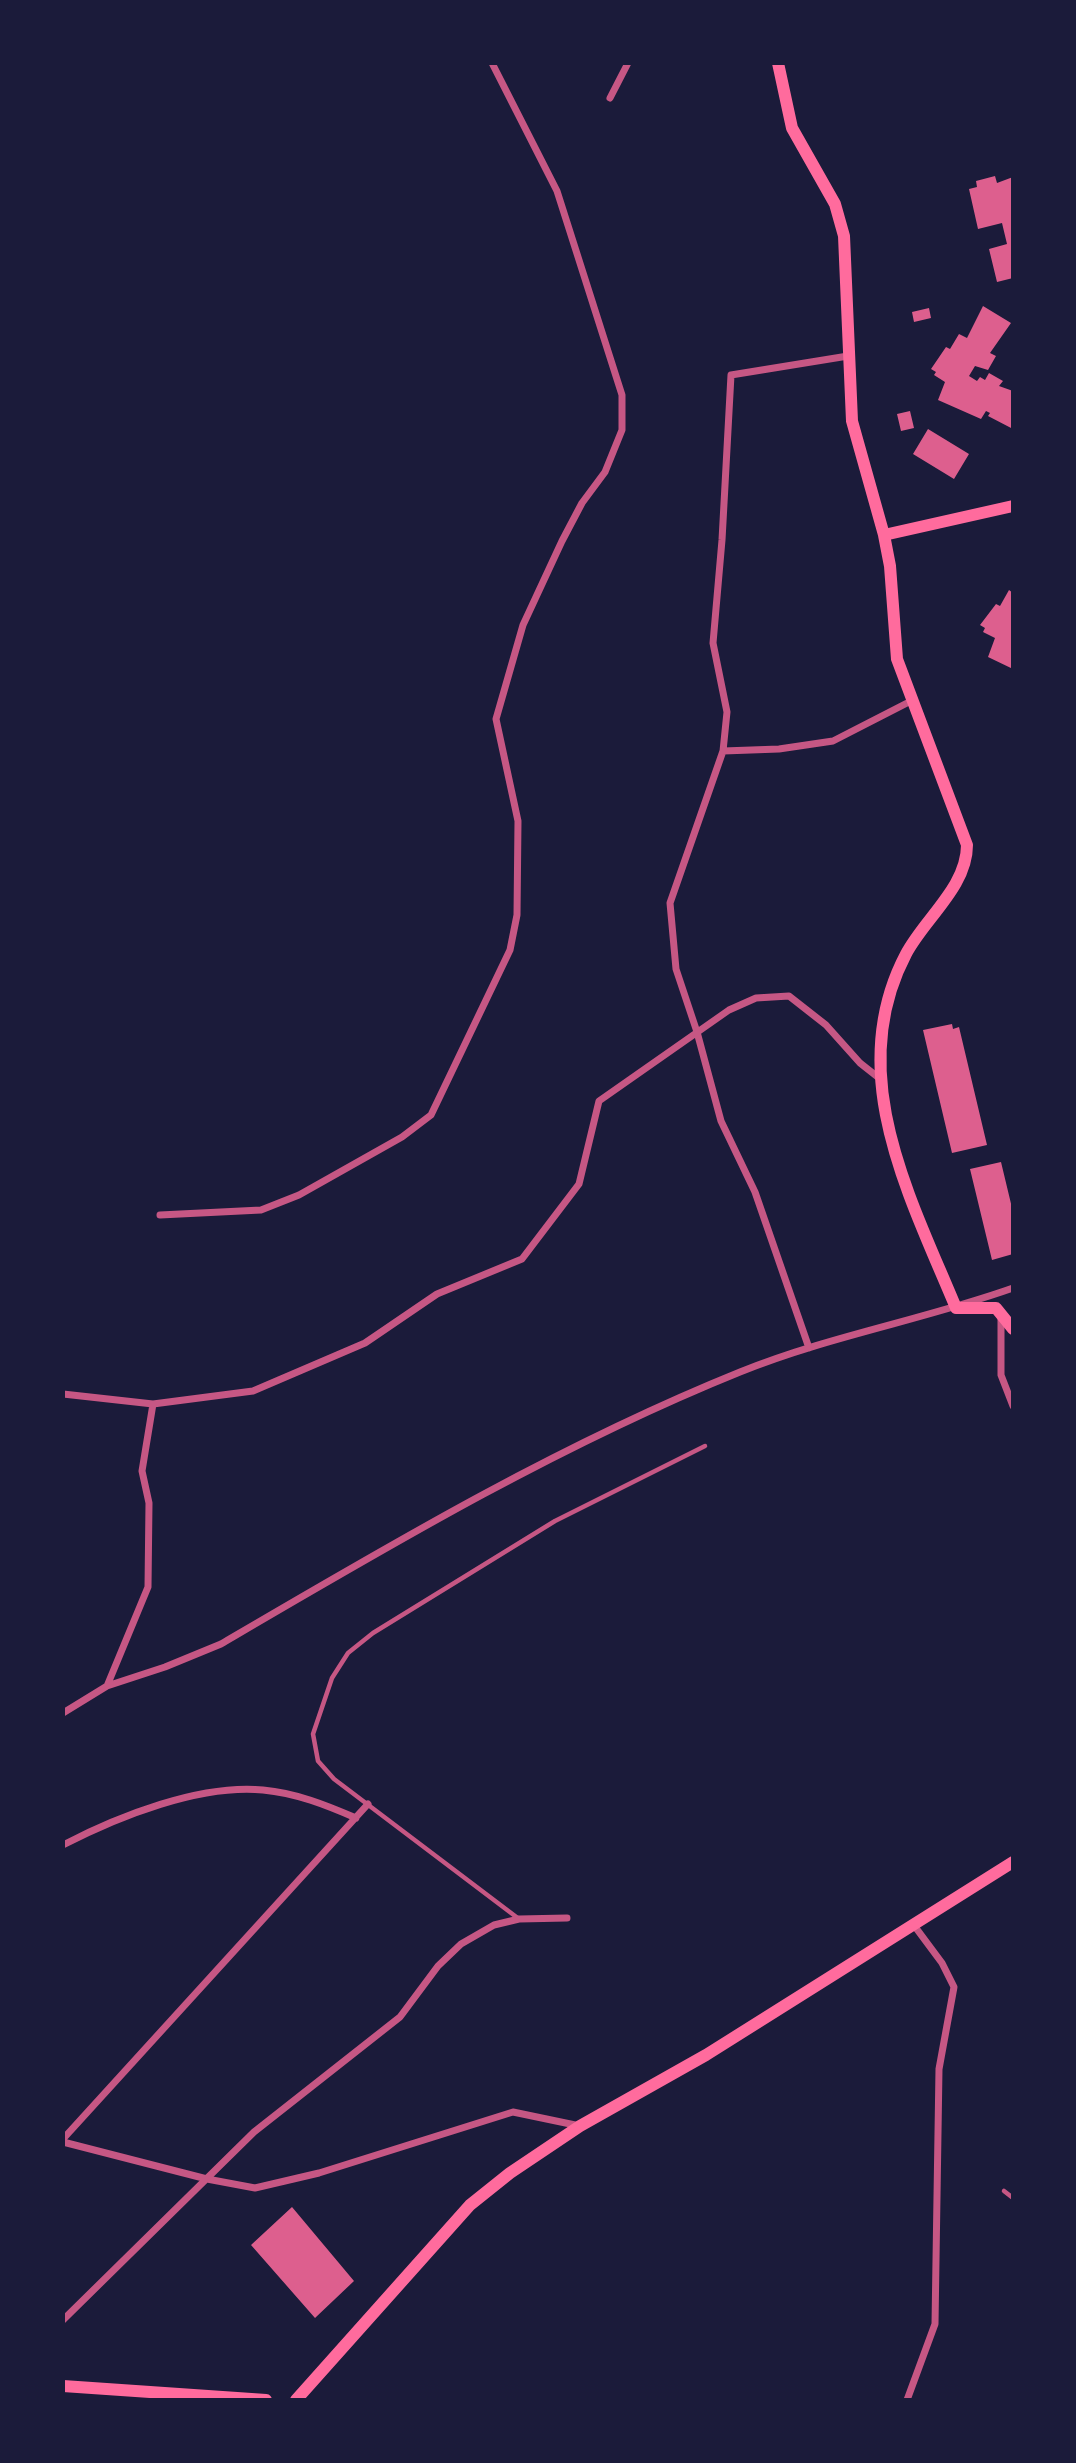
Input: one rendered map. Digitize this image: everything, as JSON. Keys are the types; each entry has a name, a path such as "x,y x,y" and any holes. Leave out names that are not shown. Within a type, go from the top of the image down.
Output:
{"main road":[{"path":"778,63 792,128 835,204 844,236 852,421 884,535 892,588 894,642 911,701 957,813 967,845 967,858 962,874 906,953 899,970 885,1014 879,1078 895,1157 956,1308 996,1308 1007,1313 1013,1329"},
{"path":"884,535 1013,506"},
{"path":"296,2400 470,2205 510,2173 580,2126 706,2055 1013,1862"},
{"path":"63,2386 266,2400"}],"street":[{"path":"160,1215 261,1210 299,1195 402,1137 432,1115 510,950 517,915 518,821 496,719 523,625 582,503 605,472 622,430 622,395 557,191 492,63"},
{"path":"610,98 628,63"},
{"path":"809,1348 755,1192 721,1121 697,1032 676,970 670,903 723,751 727,712 713,643 731,375 848,356"},
{"path":"723,751 779,749 833,741 911,701"},
{"path":"63,1394 153,1404 253,1391 365,1343 437,1294 522,1259 579,1184 599,1101 729,1010 756,998 789,996 826,1025 860,1063 879,1078"},
{"path":"63,1713 107,1686 221,1644 554,1456 734,1375 809,1348 956,1308 1013,1288"},
{"path":"1007,1313 1001,1375 1013,1406"},
{"path":"107,1686 148,1587 149,1503 142,1471 153,1404"},
{"path":"63,1845 152,1808 197,1794 222,1791 273,1792 319,1802 356,1818"},
{"path":"368,1804 63,2141 207,2179 255,2188 319,2173 513,2112 580,2126"},
{"path":"63,2320 254,2132 400,2017 438,1966 461,1944 494,1925 519,1919 567,1917"},
{"path":"907,2400 935,2324 939,2069 954,1987 942,1963 914,1924"}],"lane":[{"path":"519,1919 334,1779 318,1761 313,1734 332,1678 348,1653 373,1633 555,1521 705,1446"},
{"path":"1004,2191 1013,2198"}],"building":[{"path":"995,176 997,183 1013,177 1013,278 997,282 989,249 1007,244 1002,223 978,229 969,189 977,187 976,181"},
{"path":"983,306 1011,323 990,353 996,356 988,370 975,366 969,376 977,381 980,377 985,380 989,373 1003,381 999,386 1013,391 1013,429 988,416 990,413 986,411 981,419 938,400 945,382 934,375 936,372 931,369 946,347 950,349 959,334 967,338"},
{"path":"929,308 931,318 914,322 912,312"},
{"path":"910,411 914,428 901,431 897,414"},
{"path":"928,429 969,454 954,479 913,454"},
{"path":"1009,590 1013,593 1013,669 988,657 995,638 983,632 985,628 980,625 996,604 1000,606"},
{"path":"952,1024 953,1029 959,1027 987,1145 952,1153 923,1030"},
{"path":"1001,1162 1013,1212 1013,1254 992,1260 970,1169"},
{"path":"292,2207 354,2281 315,2318 251,2245"}]}
